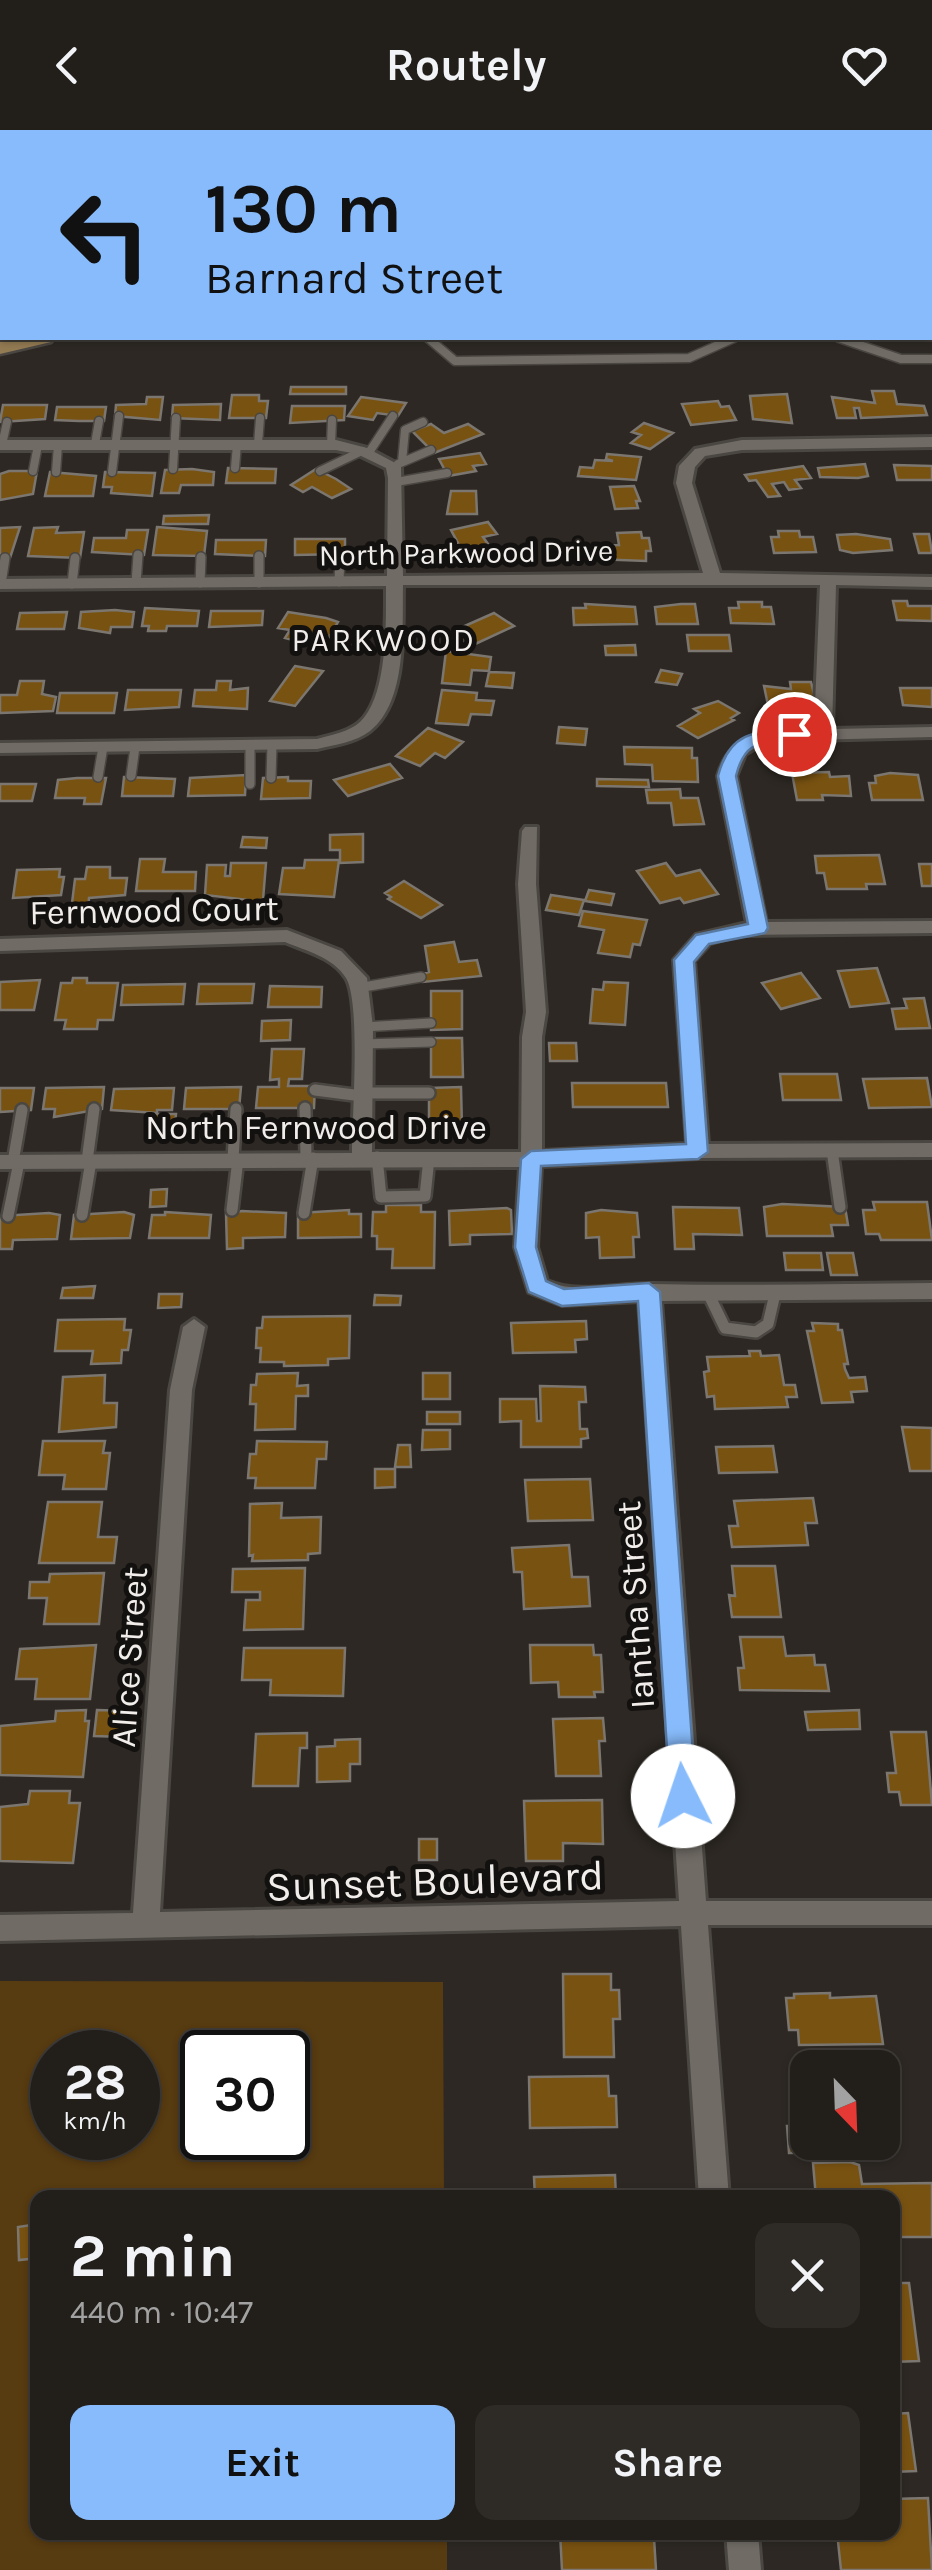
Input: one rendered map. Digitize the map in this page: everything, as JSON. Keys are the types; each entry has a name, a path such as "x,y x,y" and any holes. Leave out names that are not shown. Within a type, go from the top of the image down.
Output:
{"street":[{"path":"0,348 35,340"},
{"path":"713,578 684,483 687,466 700,452 742,445 932,442"},
{"path":"0,748 317,744 340,739 370,724 386,694 396,582 392,563 397,470 365,452 330,445 1,445"},
{"name":"North Parkwood Drive","path":"0,584 713,578 932,582"},
{"path":"823,733 828,581"},
{"path":"758,928 727,776 732,754 765,736 932,732"},
{"path":"531,831 527,884 536,1012 526,1247 537,1286 562,1297 649,1292 708,1295 932,1291"},
{"path":"698,1152 684,960 703,939 758,928 932,927"},
{"name":"Fernwood Court","path":"0,945 287,936 334,955 358,978 358,988"},
{"path":"358,988 363,1035 362,1094 370,1157"},
{"name":"North Fernwood Drive","path":"10,1162 531,1159 698,1152 932,1150"},
{"name":"Iantha Street","path":"649,1292 713,2190"},
{"name":"Alice Street","path":"146,1928 181,1390 194,1327"},
{"name":"Sunset Boulevard","path":"0,1928 146,1928 691,1913 932,1913"},
{"path":"743,2540 745,2570"}],"lane":[{"path":"430,340 455,361 689,358 730,340"},
{"path":"845,340 901,359 932,359"},
{"path":"112,472 119,416"},
{"path":"320,470 365,452 393,416"},
{"path":"173,470 176,418"},
{"path":"258,444 260,418"},
{"path":"330,445 332,420"},
{"path":"95,444 99,421"},
{"path":"1,445 8,422"},
{"path":"397,470 406,430 423,422"},
{"path":"235,468 236,444"},
{"path":"33,471 38,445"},
{"path":"56,472 58,445"},
{"path":"397,470 431,450"},
{"path":"397,470 447,473"},
{"path":"339,582 340,554"},
{"path":"136,583 138,555"},
{"path":"200,583 201,556"},
{"path":"258,583 259,556"},
{"path":"0,584 6,558"},
{"path":"72,584 75,558"},
{"path":"271,778 272,744"},
{"path":"250,745 250,784"},
{"path":"98,777 104,747"},
{"path":"131,776 135,747"},
{"path":"358,988 422,977"},
{"path":"363,1035 431,1022"},
{"path":"363,1035 431,1042"},
{"path":"314,1090 429,1093"},
{"path":"304,1213 309,1158 305,1108"},
{"path":"232,1210 236,1109"},
{"path":"8,1216 10,1162 22,1110"},
{"path":"82,1215 94,1110"},
{"path":"832,1150 840,1207"},
{"path":"370,1157 382,1197 425,1196 429,1158"},
{"path":"708,1295 725,1328 744,1336 764,1330 774,1316 774,1294"}],"shaded area":[{"path":"0,1981 443,1982 444,2190 30,2190 30,2540 447,2540 447,2570 0,2570"}],"building":[{"path":"291,387 346,387 346,394 290,394"},
{"path":"872,391 894,391 897,404 924,406 927,415 861,418 859,408 854,408 856,418 837,418 832,397 875,403"},
{"path":"787,394 792,423 753,419 750,396"},
{"path":"232,395 259,395 259,401 268,401 266,418 229,418"},
{"path":"147,397 163,397 160,420 115,416 116,405 146,404"},
{"path":"361,397 406,403 398,416 377,413 373,420 348,416"},
{"path":"718,401 721,407 729,406 736,420 691,425 682,404"},
{"path":"221,404 220,420 172,418 173,405"},
{"path":"3,405 47,405 45,419 0,422"},
{"path":"292,406 345,406 344,420 290,423"},
{"path":"57,407 106,407 104,421 55,420"},
{"path":"644,423 673,433 650,449 631,443 641,435 632,432"},
{"path":"431,424 444,433 468,424 483,434 434,453 412,431"},
{"path":"480,453 486,464 473,466 476,471 448,476 439,459"},
{"path":"607,454 641,457 636,480 578,476 580,467 593,468 595,460 613,461 606,459"},
{"path":"865,464 868,476 858,478 820,477 818,468"},
{"path":"894,465 932,466 932,480 897,480"},
{"path":"803,466 811,478 795,480 801,488 789,490 784,482 772,484 780,496 768,497 756,480 749,481 745,475"},
{"path":"228,468 276,469 275,483 226,483"},
{"path":"316,469 351,489 332,498 312,487 303,492 291,485"},
{"path":"165,470 214,472 213,485 181,485 179,493 161,493"},
{"path":"37,471 33,494 0,500 0,474"},
{"path":"50,472 96,476 93,496 45,496"},
{"path":"105,472 155,473 152,496 111,493 112,487 103,487"},
{"path":"634,486 640,501 636,501 638,508 615,509 610,487"},
{"path":"451,491 476,491 477,514 447,514"},
{"path":"209,515 208,524 163,524 164,516"},
{"path":"488,522 497,534 483,537 491,548 464,554 451,530"},
{"path":"20,527 10,558 0,558 0,528"},
{"path":"58,527 56,533 84,532 80,558 28,556 34,528"},
{"path":"157,527 207,531 204,556 153,555"},
{"path":"127,530 148,530 144,555 92,552 94,538 126,538"},
{"path":"778,531 799,531 800,537 813,537 816,552 774,553 771,537 779,537"},
{"path":"641,532 642,538 649,538 651,551 646,551 646,561 594,559 592,546 619,545 617,533"},
{"path":"914,534 929,534 932,553 919,553"},
{"path":"837,535 890,539 892,550 840,550"},
{"path":"295,539 345,539 345,554 295,555"},
{"path":"216,540 266,540 265,556 215,554"},
{"path":"893,601 907,601 908,606 932,606 932,621 897,620"},
{"path":"738,602 762,602 762,607 771,607 774,624 731,623 729,608 739,608"},
{"path":"585,604 635,607 637,624 574,625 573,608 586,608"},
{"path":"695,604 698,624 657,624 655,607"},
{"path":"145,608 199,611 197,626 167,626 166,631 148,631 149,626 142,626"},
{"path":"211,611 263,611 262,625 209,627"},
{"path":"67,612 64,629 17,629 20,613"},
{"path":"81,612 134,612 132,627 111,627 110,633 79,628"},
{"path":"288,612 338,622 329,637 303,632 297,641 285,638 290,630 278,628"},
{"path":"494,613 514,626 471,646 451,632"},
{"path":"687,635 729,635 731,651 689,651"},
{"path":"635,645 636,655 606,655 605,646"},
{"path":"446,651 491,657 489,671 472,670 470,685 442,683"},
{"path":"295,666 323,671 295,706 270,701"},
{"path":"661,670 682,674 677,685 656,682"},
{"path":"489,672 514,673 512,688 486,686"},
{"path":"20,681 44,681 42,694 56,697 53,711 0,713 0,695 17,695"},
{"path":"217,681 231,681 230,690 248,688 247,709 193,706 195,690 216,690"},
{"path":"790,682 811,682 815,698 808,698 809,705 768,705 764,686 791,689"},
{"path":"900,688 932,688 932,707 903,705"},
{"path":"128,690 181,690 179,707 125,710"},
{"path":"442,690 477,693 476,700 494,701 491,715 471,714 468,725 436,723"},
{"path":"60,693 117,693 114,713 57,713"},
{"path":"718,701 739,713 731,718 734,720 698,738 678,726 700,713 694,709"},
{"path":"559,727 587,729 585,745 557,743"},
{"path":"428,728 463,742 445,758 435,753 420,766 396,756"},
{"path":"624,747 692,748 692,758 697,758 698,782 653,781 652,765 625,764"},
{"path":"390,764 402,778 348,796 334,780"},
{"path":"829,772 830,777 849,776 851,796 822,795 823,800 797,800 792,773"},
{"path":"246,775 245,795 188,796 190,778"},
{"path":"918,775 923,800 872,800 869,783 876,783 875,776"},
{"path":"124,777 175,779 173,796 122,796"},
{"path":"288,777 288,781 311,781 310,798 261,799 263,778"},
{"path":"106,778 101,804 84,804 85,798 55,798 58,780"},
{"path":"597,779 648,780 649,787 597,786"},
{"path":"0,784 36,784 32,801 0,801"},
{"path":"680,789 681,798 698,798 704,824 674,825 671,803 648,803 646,790"},
{"path":"363,834 363,862 340,863 340,850 330,850 330,835"},
{"path":"243,837 267,838 266,848 241,847"},
{"path":"879,855 885,884 866,884 867,889 827,889 824,873 817,873 815,856"},
{"path":"140,859 165,859 163,872 196,872 195,891 136,891"},
{"path":"305,860 339,860 334,897 279,894 283,868 304,868"},
{"path":"231,863 266,863 259,910 249,910 249,900 205,895 207,865 226,865 225,876 230,876"},
{"path":"666,863 676,876 700,870 718,894 684,903 680,898 660,903 637,871"},
{"path":"919,864 932,864 932,886 922,886"},
{"path":"87,867 110,867 110,878 127,878 125,895 89,898 88,911 71,911 75,879 85,879"},
{"path":"60,869 59,877 64,877 61,895 13,898 17,870"},
{"path":"404,881 442,905 421,918 388,899 391,897 385,893"},
{"path":"589,890 614,894 611,905 585,901"},
{"path":"551,895 584,900 579,915 546,910"},
{"path":"583,911 647,920 640,945 633,944 630,957 598,953 604,930 579,926"},
{"path":"454,942 459,962 477,960 481,976 423,982 421,974 429,972 425,946"},
{"path":"877,968 889,1003 850,1007 838,971"},
{"path":"801,973 820,998 781,1009 762,983"},
{"path":"73,978 87,978 87,983 118,983 113,1020 98,1020 97,1029 64,1029 66,1020 55,1020 61,983 72,983"},
{"path":"40,980 34,1010 0,1010 0,982"},
{"path":"604,982 628,983 625,1025 590,1023 593,989 603,990"},
{"path":"185,984 183,1004 121,1005 123,985"},
{"path":"199,984 254,984 252,1003 197,1004"},
{"path":"270,986 322,987 321,1007 268,1007"},
{"path":"431,991 462,991 462,1029 431,1030"},
{"path":"924,998 930,1028 896,1029 892,1009 907,1008 904,999"},
{"path":"291,1020 290,1040 261,1041 262,1021"},
{"path":"431,1038 462,1038 463,1077 431,1077"},
{"path":"549,1043 576,1043 577,1061 550,1061"},
{"path":"272,1049 304,1049 302,1079 289,1079 288,1086 315,1086 314,1108 256,1108 258,1087 279,1087 279,1079 270,1080"},
{"path":"780,1074 837,1074 841,1100 783,1100"},
{"path":"927,1078 932,1107 869,1108 863,1079"},
{"path":"572,1083 666,1083 668,1107 573,1107"},
{"path":"104,1087 102,1109 54,1117 55,1109 43,1109 46,1088"},
{"path":"241,1087 239,1109 184,1109 186,1088"},
{"path":"461,1087 462,1128 429,1128 429,1088"},
{"path":"0,1088 34,1088 31,1110 0,1112"},
{"path":"174,1088 172,1110 111,1110 114,1089"},
{"path":"152,1114 176,1114 174,1132 150,1132"},
{"path":"167,1189 166,1206 150,1207 151,1190"},
{"path":"873,1202 927,1202 932,1240 881,1240 879,1234 866,1234 863,1210 875,1210"},
{"path":"386,1205 421,1205 421,1212 435,1212 434,1268 392,1268 393,1249 377,1249 377,1236 372,1236 373,1212 386,1212"},
{"path":"673,1207 739,1208 742,1235 693,1234 694,1249 675,1249"},
{"path":"764,1207 845,1207 848,1225 831,1225 833,1236 767,1236"},
{"path":"349,1210 349,1214 361,1214 361,1237 298,1238 298,1213"},
{"path":"511,1210 512,1234 470,1235 470,1244 450,1245 449,1211"},
{"path":"286,1213 285,1237 243,1238 243,1248 227,1249 226,1214"},
{"path":"586,1213 637,1213 639,1237 633,1237 634,1257 600,1258 599,1237 586,1238"},
{"path":"60,1215 57,1239 13,1240 12,1249 0,1249 0,1216"},
{"path":"74,1215 134,1215 130,1238 71,1239"},
{"path":"152,1215 211,1215 209,1238 149,1238"},
{"path":"784,1253 821,1253 823,1270 786,1270"},
{"path":"827,1253 853,1253 857,1275 831,1275"},
{"path":"95,1286 93,1298 61,1298 63,1288"},
{"path":"159,1294 182,1294 181,1307 158,1308"},
{"path":"375,1295 401,1296 400,1305 374,1305"},
{"path":"350,1316 349,1358 328,1359 328,1365 260,1362 257,1328 262,1328 263,1317"},
{"path":"125,1319 124,1330 131,1330 121,1363 91,1364 93,1351 55,1351 58,1320"},
{"path":"586,1321 587,1339 575,1340 576,1352 513,1353 511,1323"},
{"path":"812,1323 838,1324 838,1330 842,1330 849,1378 865,1377 867,1391 851,1392 853,1402 822,1403 807,1331 814,1331"},
{"path":"749,1351 760,1351 761,1356 779,1355 784,1385 795,1385 797,1397 786,1397 788,1407 715,1409 714,1396 707,1397 707,1357 750,1356"},
{"path":"298,1373 297,1386 308,1385 308,1396 296,1396 295,1429 255,1430 256,1404 250,1404 251,1385 256,1385 257,1374"},
{"path":"423,1373 450,1373 450,1399 423,1399"},
{"path":"105,1375 104,1403 117,1403 116,1427 59,1432 63,1377"},
{"path":"540,1386 585,1387 586,1402 579,1402 580,1429 587,1429 588,1438 581,1439 581,1447 521,1447 521,1421 500,1422 500,1399 536,1399 537,1421 541,1421"},
{"path":"427,1412 460,1412 460,1424 427,1424"},
{"path":"902,1427 932,1428 932,1471 910,1471"},
{"path":"423,1430 450,1430 450,1449 422,1450"},
{"path":"43,1441 105,1441 103,1453 110,1453 106,1489 63,1489 65,1475 39,1475"},
{"path":"257,1441 327,1442 326,1459 317,1459 315,1488 255,1488 256,1478 248,1478 250,1454 256,1454"},
{"path":"398,1445 410,1445 411,1467 395,1467"},
{"path":"773,1446 777,1472 719,1473 716,1447"},
{"path":"375,1469 395,1469 395,1487 375,1488"},
{"path":"590,1479 593,1520 528,1521 525,1480"},
{"path":"813,1498 817,1523 805,1523 808,1545 732,1547 729,1526 738,1526 734,1501"},
{"path":"48,1502 102,1502 98,1537 117,1537 114,1563 39,1563"},
{"path":"282,1503 281,1518 321,1517 320,1553 308,1554 308,1560 252,1561 250,1504"},
{"path":"569,1545 572,1577 588,1577 590,1606 524,1609 522,1572 514,1572 512,1548"},
{"path":"732,1566 775,1566 781,1617 732,1617"},
{"path":"305,1568 303,1629 244,1630 246,1600 260,1600 260,1592 232,1592 233,1569"},
{"path":"104,1573 99,1624 44,1624 47,1598 29,1598 30,1582 49,1582 50,1574"},
{"path":"740,1637 783,1637 786,1656 814,1655 815,1665 825,1665 829,1691 740,1690 738,1668 744,1668"},
{"path":"96,1645 90,1699 35,1699 37,1679 16,1679 20,1649"},
{"path":"530,1645 593,1645 594,1655 601,1655 603,1692 594,1692 595,1697 559,1697 558,1682 531,1683"},
{"path":"244,1648 345,1648 343,1696 270,1695 271,1680 242,1680"},
{"path":"86,1710 85,1721 89,1721 83,1777 0,1775 0,1726 55,1721 56,1711"},
{"path":"97,1710 127,1711 124,1737 94,1736"},
{"path":"859,1710 860,1729 808,1730 805,1712"},
{"path":"603,1718 605,1741 599,1741 601,1776 556,1776 553,1719"},
{"path":"891,1732 926,1732 932,1805 901,1805 899,1792 889,1792 887,1773 896,1773"},
{"path":"307,1733 307,1748 300,1748 298,1786 253,1786 256,1734"},
{"path":"360,1739 360,1764 350,1764 350,1781 317,1782 317,1747 335,1746 335,1740"},
{"path":"30,1791 70,1791 69,1803 80,1803 73,1863 0,1861 0,1807 28,1804"},
{"path":"602,1800 603,1844 563,1843 563,1861 526,1861 524,1801"},
{"path":"419,1839 437,1839 437,1860 419,1860"},
{"path":"563,1974 611,1974 611,1990 619,1990 620,2019 613,2019 614,2057 564,2057"},
{"path":"830,1993 830,1998 876,1996 883,2044 799,2045 798,2030 789,2030 786,1998 794,1998 794,1994"},
{"path":"608,2076 609,2096 616,2096 617,2127 530,2128 529,2077"},
{"path":"813,2163 859,2165 862,2184 932,2183 932,2237 900,2237 900,2190 815,2190"},
{"path":"615,2175 616,2190 535,2190 534,2177"},
{"path":"30,2225 30,2259 19,2260 18,2227"},
{"path":"900,2283 909,2283 919,2361 900,2362"},
{"path":"908,2413 916,2471 900,2472 900,2414"},
{"path":"928,2498 932,2570 841,2570 838,2540 900,2540 900,2499"},
{"path":"560,2540 654,2540 656,2570 562,2570"}],"district":[{"name":"PARKWOOD","path":"384,640"}],"route":[{"path":"683,1796 649,1292 562,1297 537,1286 526,1247 531,1159 698,1152 684,960 703,939 758,928 727,776 732,754 746,743 765,736 794,734"}]}
